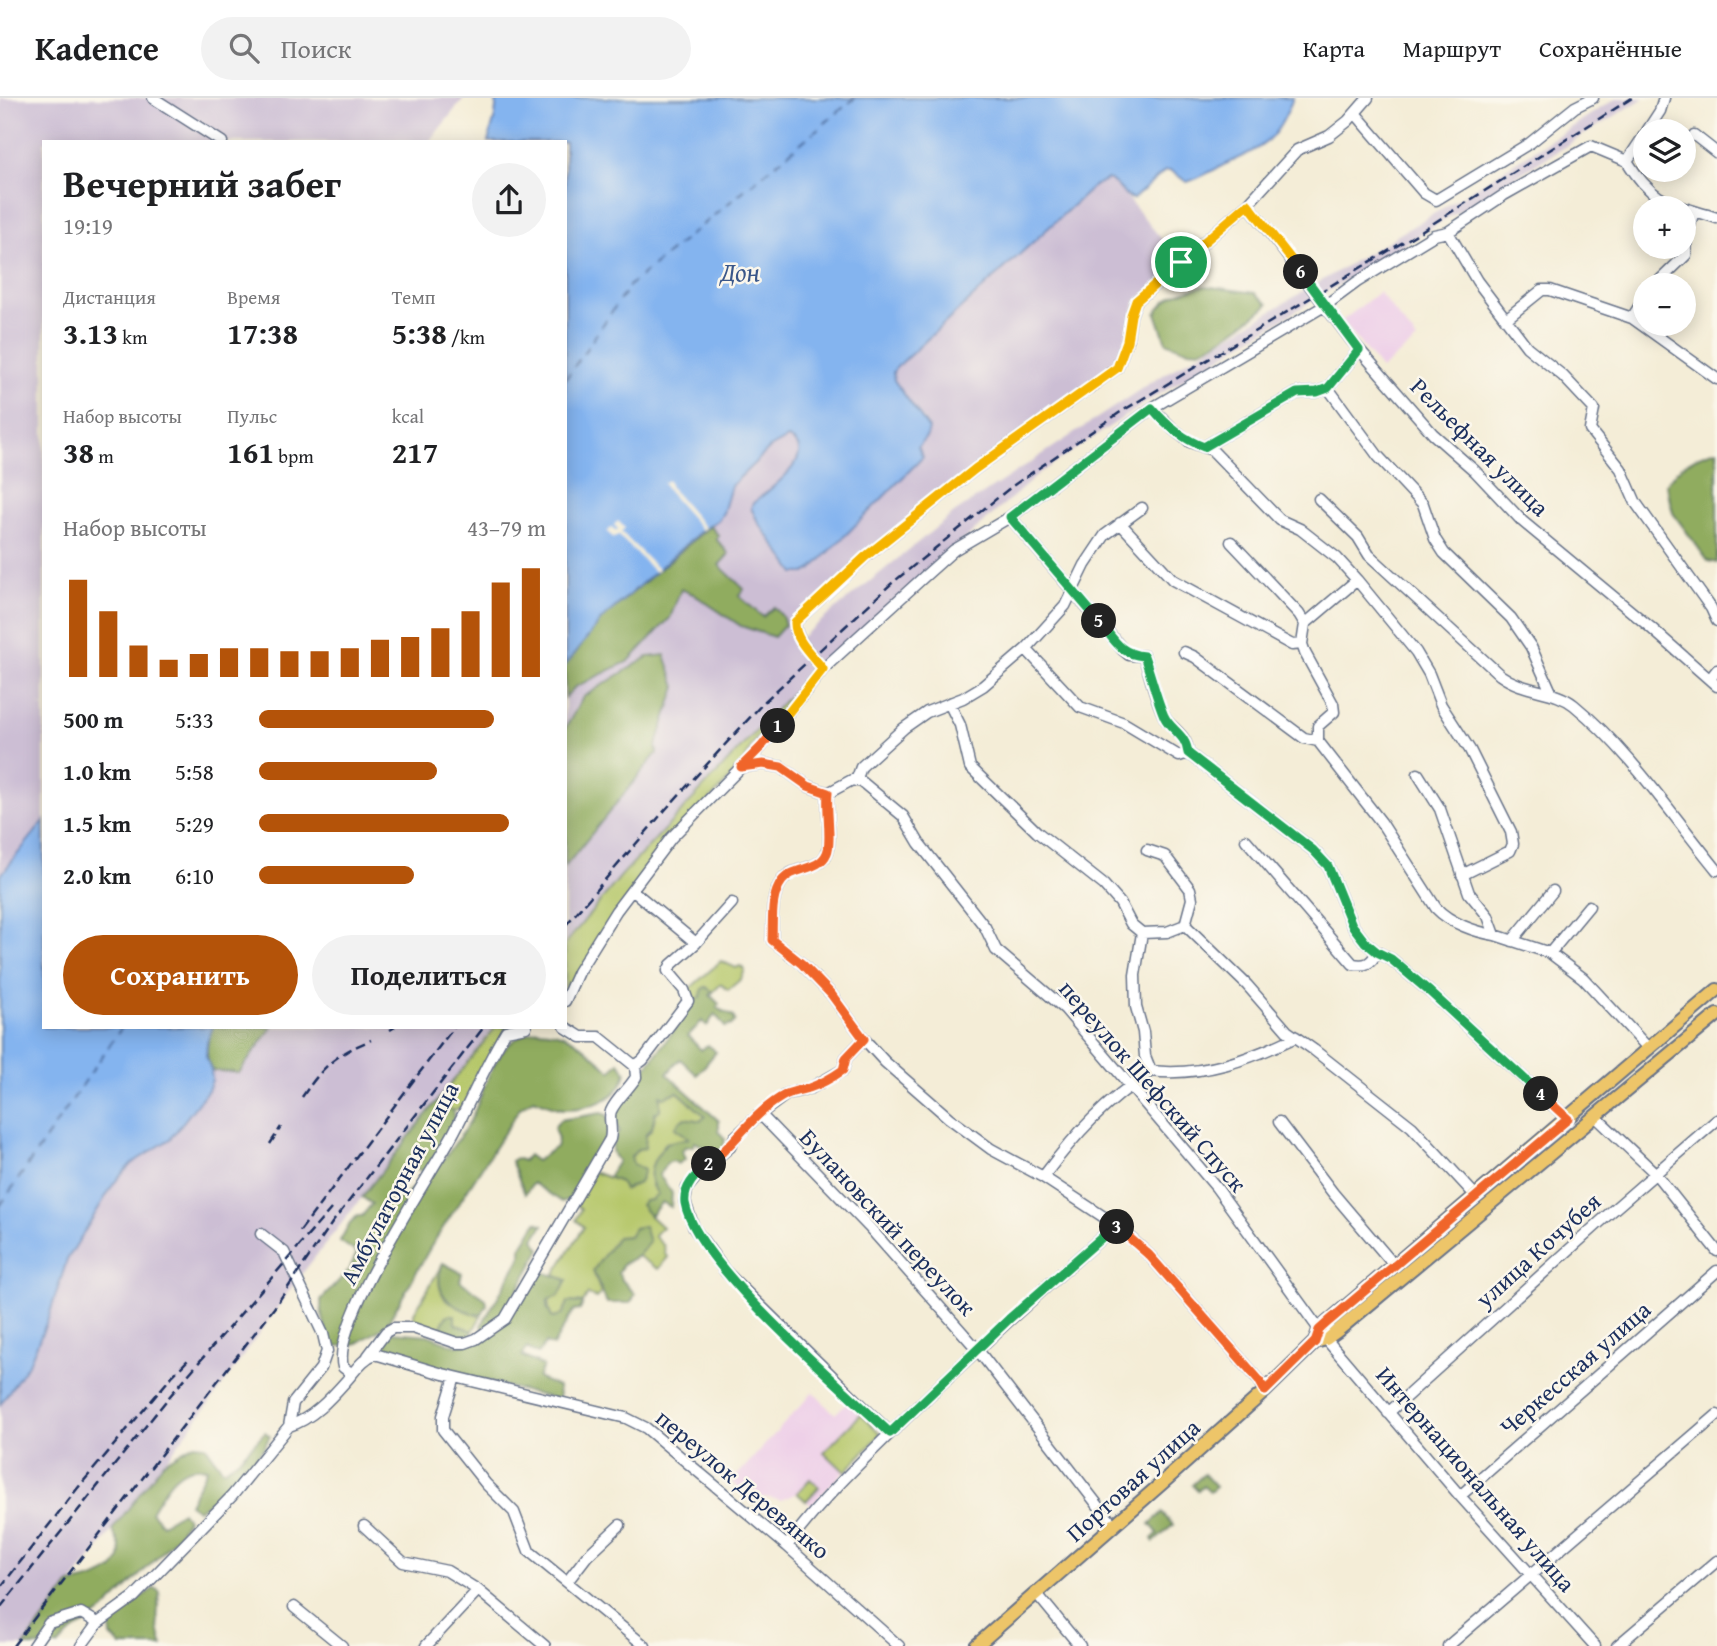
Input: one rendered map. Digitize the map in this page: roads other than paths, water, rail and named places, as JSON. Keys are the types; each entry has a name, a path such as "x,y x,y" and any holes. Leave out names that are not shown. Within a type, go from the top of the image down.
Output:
{"main road":[{"name":"Портовая улица","path":"976,1646 1265,1391 1394,1265 1717,990"},
{"name":"Портовая улица","path":"1320,1337 1717,1015"}],"street":[{"path":"153,98 219,140"},
{"path":"823,669 799,638 795,622 865,557 975,469 1117,368 1127,341 1136,301 1248,204 1297,150 1329,136 1368,98"},
{"path":"1355,113 1424,193 1436,200 1530,144 1575,102 1593,98"},
{"path":"1655,119 1664,98"},
{"path":"1696,137 1717,153"},
{"path":"567,997 578,972 616,911 671,838 761,747 823,669 954,550 1010,517 1152,408 1326,305 1357,282 1434,234 1448,232 1516,188 1591,146 1627,161 1641,183 1655,196"},
{"path":"1627,161 1633,152"},
{"name":"Рельефная улица","path":"1248,204 1359,350 1433,435 1475,471 1522,521 1588,574 1713,683"},
{"path":"1696,212 1717,218"},
{"path":"1448,232 1477,281 1527,347 1563,376 1594,409 1590,430 1621,469 1636,503 1711,608 1717,621"},
{"path":"1667,273 1682,259"},
{"path":"1506,318 1542,290 1550,290 1632,318 1717,379"},
{"path":"1204,447 1297,393 1317,392 1328,388 1359,350"},
{"path":"1328,388 1378,456 1423,504 1434,539 1444,553 1511,618 1531,646 1552,694"},
{"path":"1152,408 1181,436 1212,450 1280,520 1300,529 1337,558 1416,652 1429,674 1441,705 1470,750 1511,832 1513,844 1510,851 1462,875"},
{"path":"1319,499 1358,537 1369,555 1500,676 1512,684 1552,694 1571,703 1620,748 1717,870"},
{"path":"741,767 763,764 781,767 808,786 828,793 852,780 856,781 861,767 904,728 927,712 983,686 1026,649 1065,606 1085,565 1105,535 1142,508"},
{"path":"1010,517 1122,650 1144,656 1165,719 1182,735 1188,753 1313,850 1328,866 1352,925 1365,942 1391,959 1430,992 1568,1119"},
{"path":"1120,523 1173,580 1292,645 1302,644"},
{"path":"1231,542 1299,614 1305,624 1302,644 1304,653 1333,704 1334,712 1318,726 1318,741 1381,822 1436,908 1444,916 1482,933 1550,953 1583,978 1649,1049"},
{"path":"1305,624 1357,580"},
{"path":"1026,649 1080,707 1124,723 1179,756 1188,753"},
{"path":"1184,652 1304,738 1318,741"},
{"path":"1713,683 1717,670"},
{"path":"949,703 960,725 970,767 1037,832 1104,884 1120,903 1131,924 1142,933 1167,932 1185,925"},
{"path":"1418,774 1440,808 1469,892 1488,916 1495,935"},
{"name":"переулок Шефский Спуск","path":"856,781 862,782 903,816 919,843 985,927 996,950 1065,1009 1216,1187 1320,1337"},
{"path":"828,793 827,856 816,865 799,869 782,880 773,901 772,940 802,964 831,994 864,1039 948,1118 990,1149 1043,1177 1116,1225 1149,1255 1259,1380 1265,1391"},
{"path":"1246,840 1353,964 1364,966 1373,961 1377,952"},
{"path":"1147,850 1165,856 1190,889 1192,899 1185,925"},
{"path":"632,890 696,943"},
{"path":"1513,941 1553,891"},
{"path":"567,1028 581,1037 599,1037 635,1066 643,1060 688,1002 684,990 667,971 732,903"},
{"path":"1550,953 1589,906"},
{"path":"1185,925 1247,985 1287,1031 1412,1127 1475,1195"},
{"path":"1142,933 1135,975 1136,1007 1143,1032 1145,1056 1151,1071"},
{"name":"Амбулаторная улица","path":"352,1374 343,1367 340,1358 361,1297 381,1256 454,1131 485,1065 506,1031 516,1029"},
{"path":"1043,1177 1086,1123 1151,1071 1175,1074 1212,1070 1296,1037"},
{"path":"864,1039 846,1058 843,1070 832,1078 787,1094 760,1114 735,1137 730,1147 703,1169 687,1188 685,1202 694,1228 725,1271 890,1433"},
{"name":"Амбулаторная улица","path":"289,1426 311,1415 371,1355 386,1332 393,1328 412,1328 457,1343 466,1343 505,1319 610,1139 613,1129 611,1111 636,1077 635,1066"},
{"name":"Булановский переулок","path":"760,1114 869,1227 976,1349 1114,1526"},
{"path":"1595,1116 1656,1173 1717,1251"},
{"name":"улица Кочубея","path":"1388,1413 1717,1120"},
{"path":"1279,1122 1333,1193 1394,1265"},
{"path":"787,1546 808,1517 976,1349 1116,1225"},
{"name":"Амбулаторная улица","path":"81,1646 98,1623 134,1597 232,1496 289,1426 293,1403 321,1368 327,1351 323,1334 284,1252 261,1234"},
{"name":"Черкесская улица","path":"1460,1496 1717,1270"},
{"name":"Интернациональная улица","path":"1320,1337 1595,1646"},
{"name":"переулок Деревянко","path":"371,1355 625,1418 646,1428 787,1546 899,1646"},
{"path":"455,1377 443,1416 443,1430 486,1484 514,1512 529,1551 645,1646"},
{"path":"1448,1646 1717,1415"},
{"path":"567,1582 587,1556 620,1525"},
{"path":"364,1527 403,1562 447,1571 478,1590 545,1646"},
{"path":"1618,1646 1717,1561"},
{"path":"426,1646 478,1590"},
{"path":"1037,1594 1080,1646"},
{"path":"294,1608 342,1646"},
{"path":"33,1646 49,1623 81,1613 98,1623"}],"water":[{"name":"Дон","path":"497,98 1293,98 1276,132 1261,146 1197,178 1187,182 1171,171 1165,171 1133,199 1107,179 1094,186 897,367 893,372 894,380 929,429 918,447 923,457 811,570 795,573 751,508 795,463 799,453 797,445 788,438 770,448 731,486 723,513 718,520 702,530 602,619 567,663 567,140 489,140"},
{"path":"42,824 42,1029 212,1029 207,1042 206,1056 212,1080 208,1090 170,1139 131,1164 114,1183 67,1260 48,1319 30,1361 0,1405 0,876"}],"railway":[{"path":"567,924 666,809 765,701 891,584 1011,487 1119,413 1410,238 1632,98"},
{"path":"300,1231 452,1029"},
{"path":"13,1646 274,1308 332,1223 482,1029"},
{"path":"302,1097 331,1062 371,1040"},
{"path":"270,1144 281,1127"},
{"path":"0,1608 169,1397 331,1209"},
{"path":"0,1588 77,1489 191,1357"}]}
